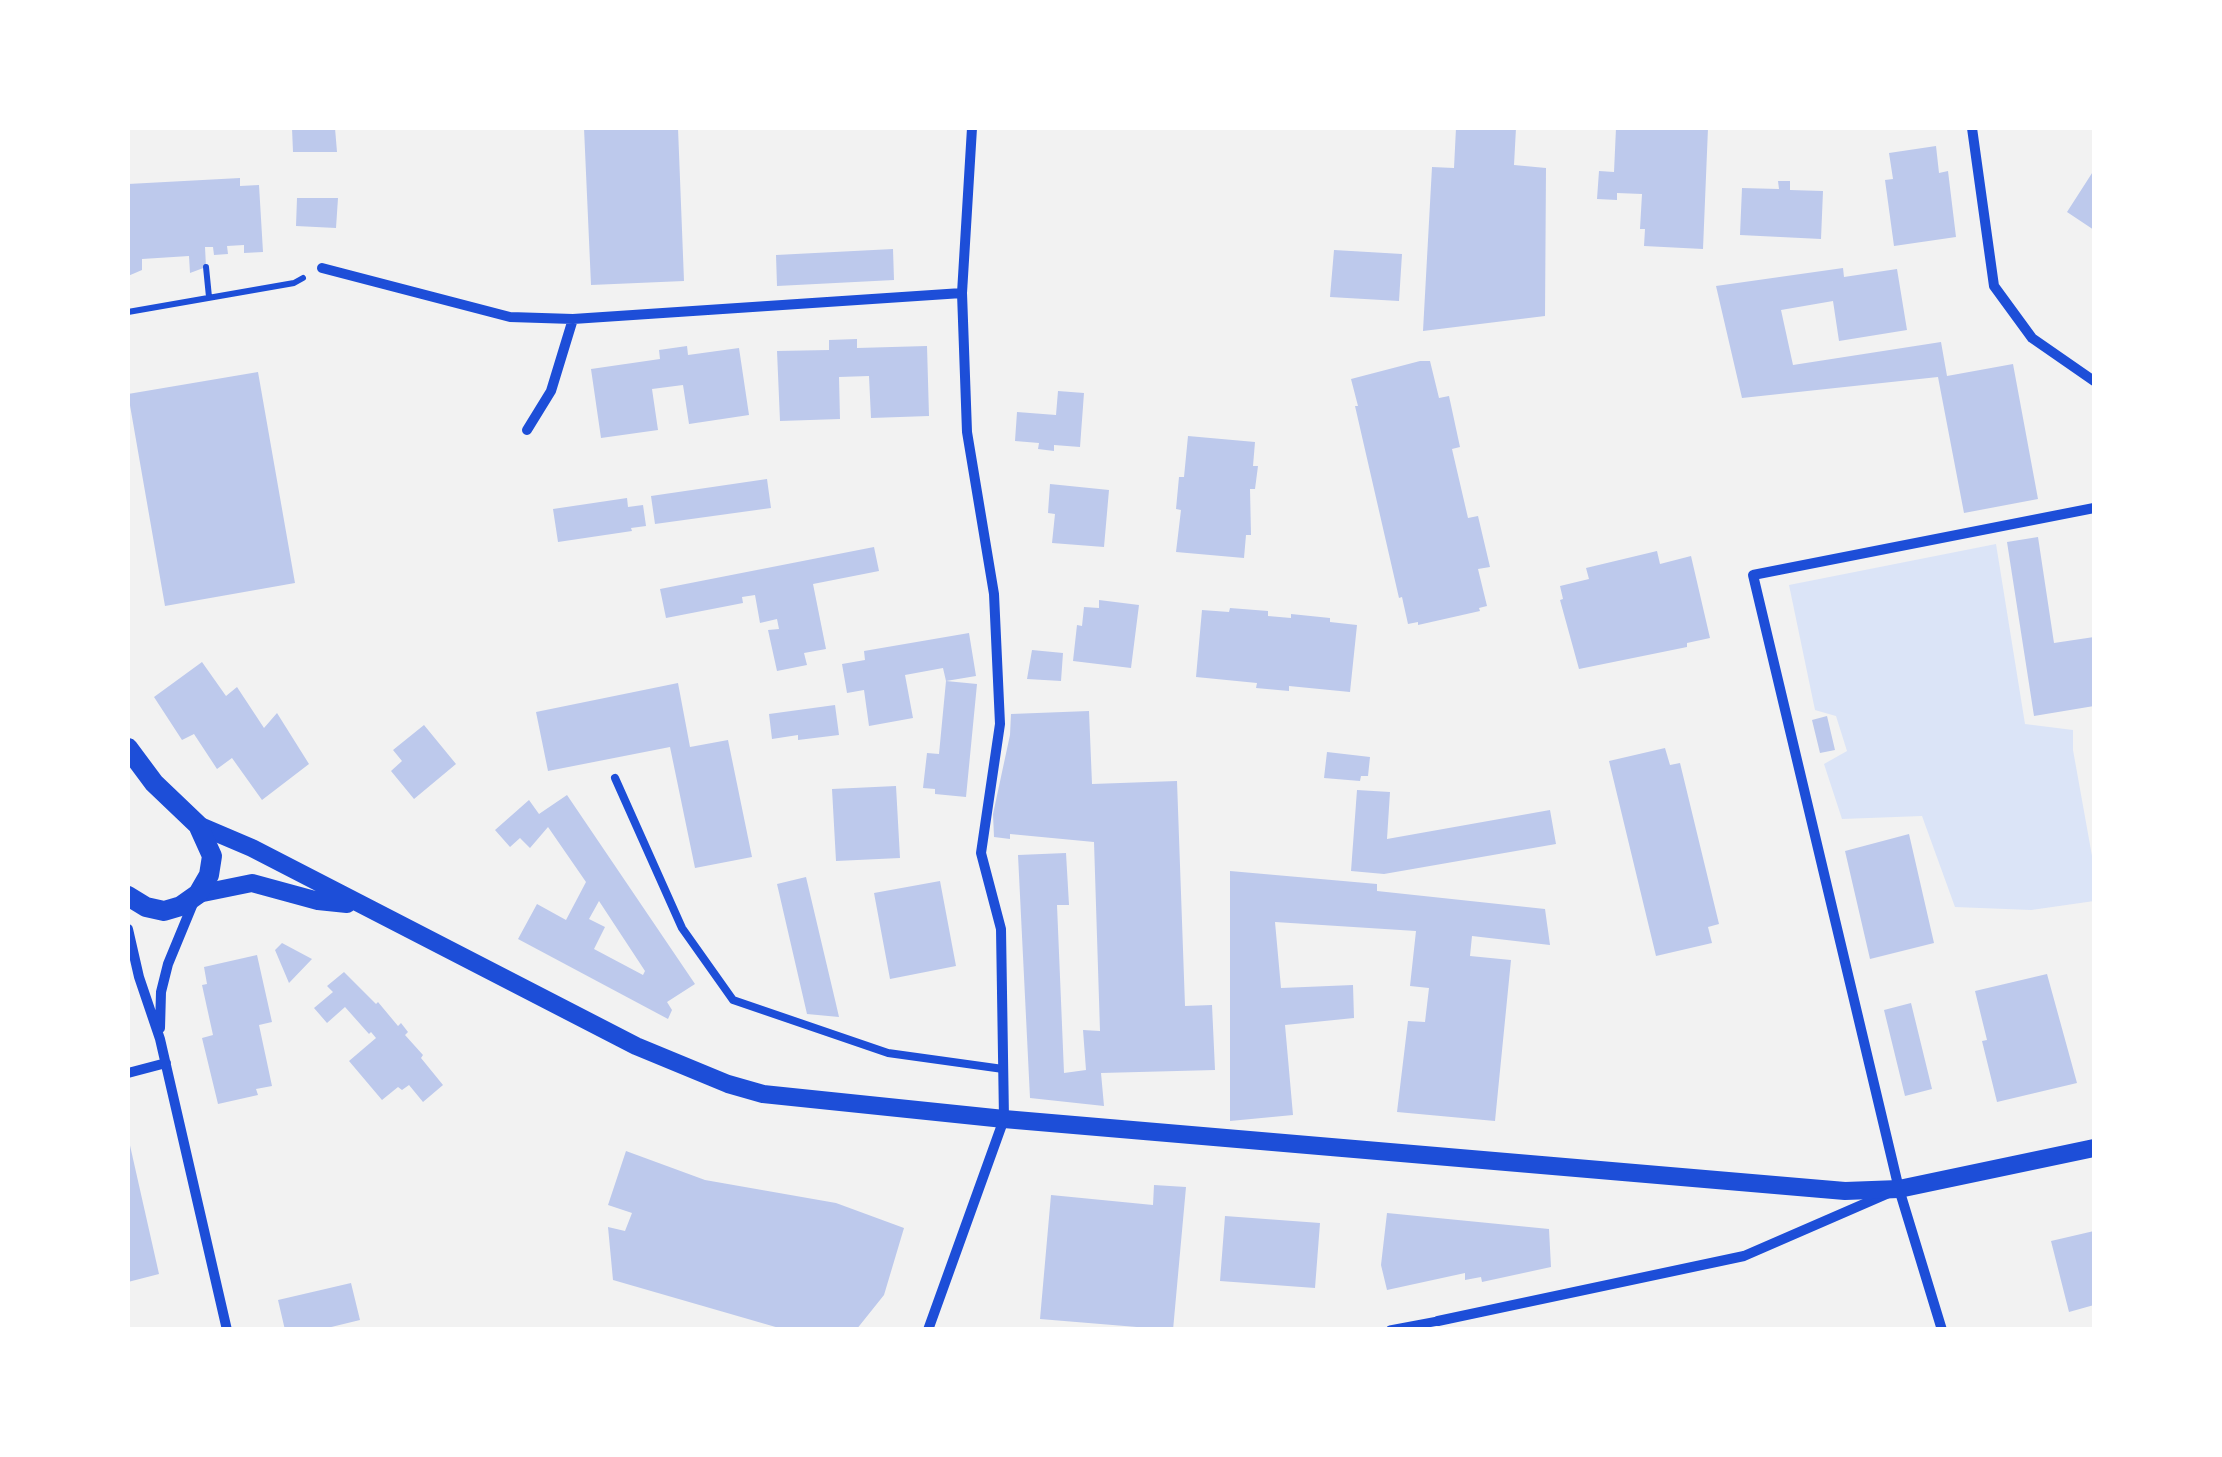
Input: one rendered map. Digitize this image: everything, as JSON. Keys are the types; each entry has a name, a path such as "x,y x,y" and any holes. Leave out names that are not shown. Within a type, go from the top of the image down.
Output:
{"main road":[{"path":"128,748 154,783 198,826 212,856 209,875 198,894 181,906 164,911 146,907 128,896"}],"street":[{"path":"928,1330 1004,1119 1001,929 981,853 1000,724 994,594 967,432 962,292 972,128"},
{"path":"1972,128 1994,286 2032,338 2094,381"},
{"path":"322,268 510,318 573,319 962,292"},
{"path":"527,430 551,391 573,319"},
{"path":"1942,1330 1899,1189 1753,575 2094,508"},
{"path":"198,826 252,848 636,1046 728,1084 804,1100 1845,1191 1899,1189 2094,1148"},
{"path":"160,1039 159,1015 168,964 198,894 252,883 318,901 357,905"},
{"path":"128,930 138,977 166,1063 227,1330"},
{"path":"128,1073 166,1063"},
{"path":"1390,1330 1744,1256 1899,1189"}],"lane":[{"path":"616,778 682,928 733,1000 888,1053 1003,1068"}],"path":[{"path":"206,266 209,297"},
{"path":"128,312 294,283"}],"shaded area":[{"path":"1996,544 2025,724 2073,730 2073,750 2094,867 2094,901 2031,910 1955,907 1922,816 1842,819 1824,764 1847,751 1836,716 1815,710 1789,585"}],"building":[{"path":"292,128 335,128 337,152 293,152"},
{"path":"584,128 678,128 684,281 591,285"},
{"path":"1456,128 1516,128 1514,165 1546,168 1545,316 1423,331 1432,167 1454,168"},
{"path":"1616,128 1708,128 1703,249 1644,246 1645,229 1640,229 1642,194 1617,193 1617,200 1597,199 1599,171 1614,172"},
{"path":"1936,146 1939,173 1948,171 1956,237 1894,246 1885,180 1893,179 1889,153"},
{"path":"2094,170 2094,230 2067,212"},
{"path":"240,178 240,186 259,185 263,252 244,253 244,245 227,246 228,254 214,255 213,247 205,247 206,267 190,273 189,256 142,259 142,270 128,276 128,184"},
{"path":"1778,181 1790,181 1790,190 1823,191 1821,239 1740,235 1742,188 1779,189"},
{"path":"297,198 338,198 336,228 296,226"},
{"path":"893,249 894,280 777,286 776,255"},
{"path":"1334,250 1402,254 1399,301 1330,297"},
{"path":"1843,268 1844,277 1897,269 1907,330 1839,341 1833,301 1781,310 1793,365 1941,342 1947,376 2013,364 2038,499 1964,513 1938,377 1742,398 1716,286"},
{"path":"857,339 857,348 927,346 929,416 871,418 869,376 839,377 840,419 780,421 777,351 829,350 829,340"},
{"path":"687,346 688,355 739,348 749,415 689,424 683,385 652,389 658,430 601,438 591,369 660,359 659,350"},
{"path":"1430,361 1439,398 1449,396 1460,447 1452,449 1468,518 1478,516 1490,567 1478,569 1487,606 1418,625 1408,624 1402,597 1399,598 1351,379"},
{"path":"258,372 295,583 165,606 128,394"},
{"path":"1058,391 1084,393 1080,447 1054,445 1054,451 1038,449 1039,443 1015,441 1017,412 1056,415"},
{"path":"1188,436 1255,442 1253,466 1258,466 1255,489 1250,489 1251,535 1246,535 1244,558 1176,552 1181,510 1176,509 1179,477 1184,477"},
{"path":"767,479 771,508 655,524 651,496"},
{"path":"1050,484 1109,490 1104,547 1052,543 1055,514 1048,513"},
{"path":"627,498 628,507 643,505 646,526 558,542 553,509"},
{"path":"2038,537 2054,643 2094,637 2094,706 2034,716 2007,542"},
{"path":"874,547 879,571 813,584 826,649 804,653 807,665 777,671 768,630 779,629 777,619 760,623 755,595 742,597 743,603 666,618 660,589"},
{"path":"1657,551 1660,564 1691,556 1710,638 1687,643 1687,647 1579,669 1560,600 1560,586 1589,579 1586,568"},
{"path":"1099,600 1139,605 1131,668 1073,661 1077,625 1082,626 1084,607 1099,608"},
{"path":"1230,608 1268,611 1268,616 1330,618 1330,622 1357,625 1350,692 1289,686 1289,691 1256,688 1257,683 1196,677 1202,610 1229,612"},
{"path":"969,633 976,676 946,681 943,668 905,675 913,718 869,726 864,690 847,693 842,664 865,660 864,651"},
{"path":"1032,650 1063,653 1061,681 1027,679"},
{"path":"202,662 226,696 237,687 264,728 277,713 309,764 262,800 232,758 217,769 194,734 182,740 154,697"},
{"path":"946,681 977,684 966,797 935,794 935,789 923,788 927,753 939,754"},
{"path":"678,683 690,747 728,740 752,857 695,868 670,747 548,771 536,712"},
{"path":"835,705 839,735 772,739 769,714"},
{"path":"1089,711 1092,784 1177,781 1185,1006 1212,1005 1215,1070 1101,1073 1104,1106 1030,1098 1018,855 1066,853 1069,905 1057,905 1064,1073 1086,1070 1083,1030 1100,1031 1094,842 1010,834 1010,839 994,837 993,814 1011,714"},
{"path":"1827,716 1835,750 1820,753 1812,720"},
{"path":"424,725 456,764 414,799 391,771 402,761 393,750"},
{"path":"1665,748 1670,765 1680,763 1719,924 1708,927 1712,943 1656,956 1609,761"},
{"path":"1327,752 1370,757 1368,776 1361,776 1360,781 1324,778"},
{"path":"896,786 900,858 836,861 832,789"},
{"path":"1357,790 1390,792 1387,839 1550,810 1556,844 1384,874 1351,871"},
{"path":"567,795 695,984 667,1002 672,1010 668,1019 518,939 537,904 566,920 586,882 548,827 530,848 520,838 510,847 495,830 529,800 539,814","holes":["599,901 645,971 643,975 594,949 605,927 589,919"]},
{"path":"1909,834 1934,943 1870,959 1845,851"},
{"path":"1230,871 1377,884 1377,891 1545,909 1550,945 1472,936 1470,956 1511,960 1495,1121 1397,1112 1408,1021 1425,1022 1429,988 1410,986 1416,931 1275,922 1281,988 1353,985 1354,1018 1285,1025 1293,1115 1230,1121"},
{"path":"806,877 839,1017 807,1014 777,884"},
{"path":"940,881 956,966 890,979 874,893"},
{"path":"282,943 312,959 289,983 275,950"},
{"path":"257,955 272,1022 259,1025 272,1086 256,1089 258,1095 218,1104 202,1038 213,1035 202,985 207,984 204,967"},
{"path":"344,972 398,1026 401,1023 408,1032 405,1035 443,1085 423,1102 409,1085 402,1090 398,1087 382,1100 349,1061 376,1038 345,1007 327,1023 314,1008 333,992 327,986"},
{"path":"2047,974 2077,1083 1997,1102 1975,991"},
{"path":"1911,1003 1932,1089 1905,1096 1884,1010"},
{"path":"128,1142 159,1274 128,1282"},
{"path":"626,1151 705,1180 836,1203 904,1228 884,1295 856,1330 786,1330 613,1280 608,1227 625,1231 632,1213 608,1205"},
{"path":"1154,1185 1186,1187 1173,1330 1040,1319 1051,1195 1153,1205"},
{"path":"1387,1213 1549,1229 1551,1267 1482,1282 1481,1277 1465,1280 1465,1273 1387,1290 1381,1265"},
{"path":"1225,1216 1320,1223 1315,1288 1220,1281"},
{"path":"2094,1231 2094,1305 2069,1312 2051,1241"},
{"path":"351,1283 360,1320 319,1330 285,1330 278,1300"}]}
